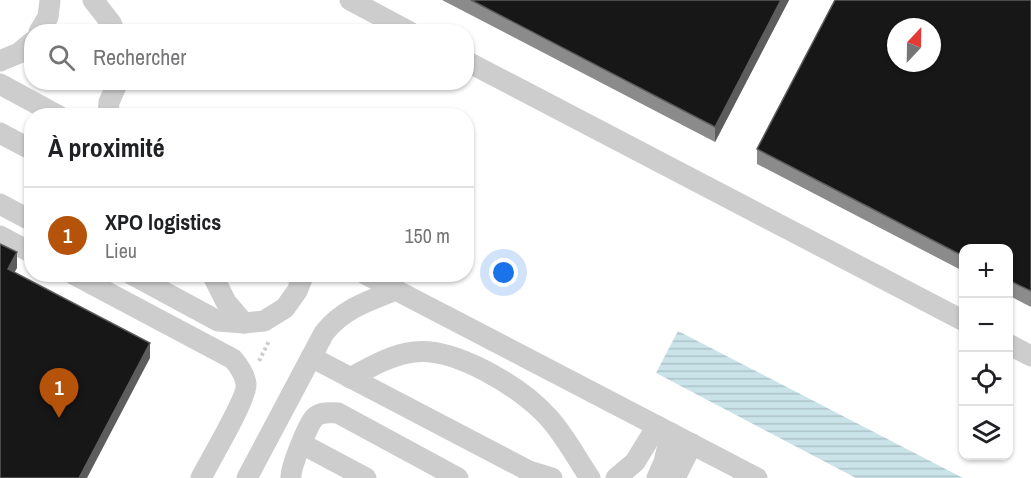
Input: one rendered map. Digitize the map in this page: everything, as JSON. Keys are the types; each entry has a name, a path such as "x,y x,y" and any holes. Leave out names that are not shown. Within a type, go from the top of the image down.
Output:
{"lane":[{"path":"44,24 48,17 50,0"},
{"path":"93,0 111,24"},
{"path":"350,0 395,24"},
{"path":"0,61 24,49"},
{"path":"474,65 959,319"},
{"path":"0,84 44,108"},
{"path":"109,108 114,90"},
{"path":"0,133 24,146"},
{"path":"0,204 24,217"},
{"path":"0,236 24,249"},
{"path":"88,282 233,359 242,370 247,386 201,478"},
{"path":"146,282 218,321 244,323 264,321 285,308 301,282"},
{"path":"216,282 226,303 244,323"},
{"path":"380,282 758,478"},
{"path":"246,478 324,333 335,320 357,304 396,290"},
{"path":"1013,347 1031,356"},
{"path":"350,378 386,358 416,352 443,355 471,363 509,384 549,417 590,478"},
{"path":"311,357 529,471 552,478"},
{"path":"291,478 291,466 315,418 324,413 338,413 458,478"},
{"path":"615,478 635,462 664,429"},
{"path":"657,478 664,462 664,429"},
{"path":"302,444 366,478"},
{"path":"675,478 692,444"}],"path":[{"path":"247,386 285,308"}],"water":[{"path":"678,331 963,478 856,478 656,373"}],"building":[{"path":"471,0 781,0 715,127"},
{"path":"835,0 1031,0 1031,291 1013,282 1013,244 959,244 959,254 757,149"},
{"path":"0,244 17,252 8,269 24,277 24,282 33,282 150,343 79,478 0,478"}],"place":[{"name":"XPO logistics","path":"59,418"}]}
